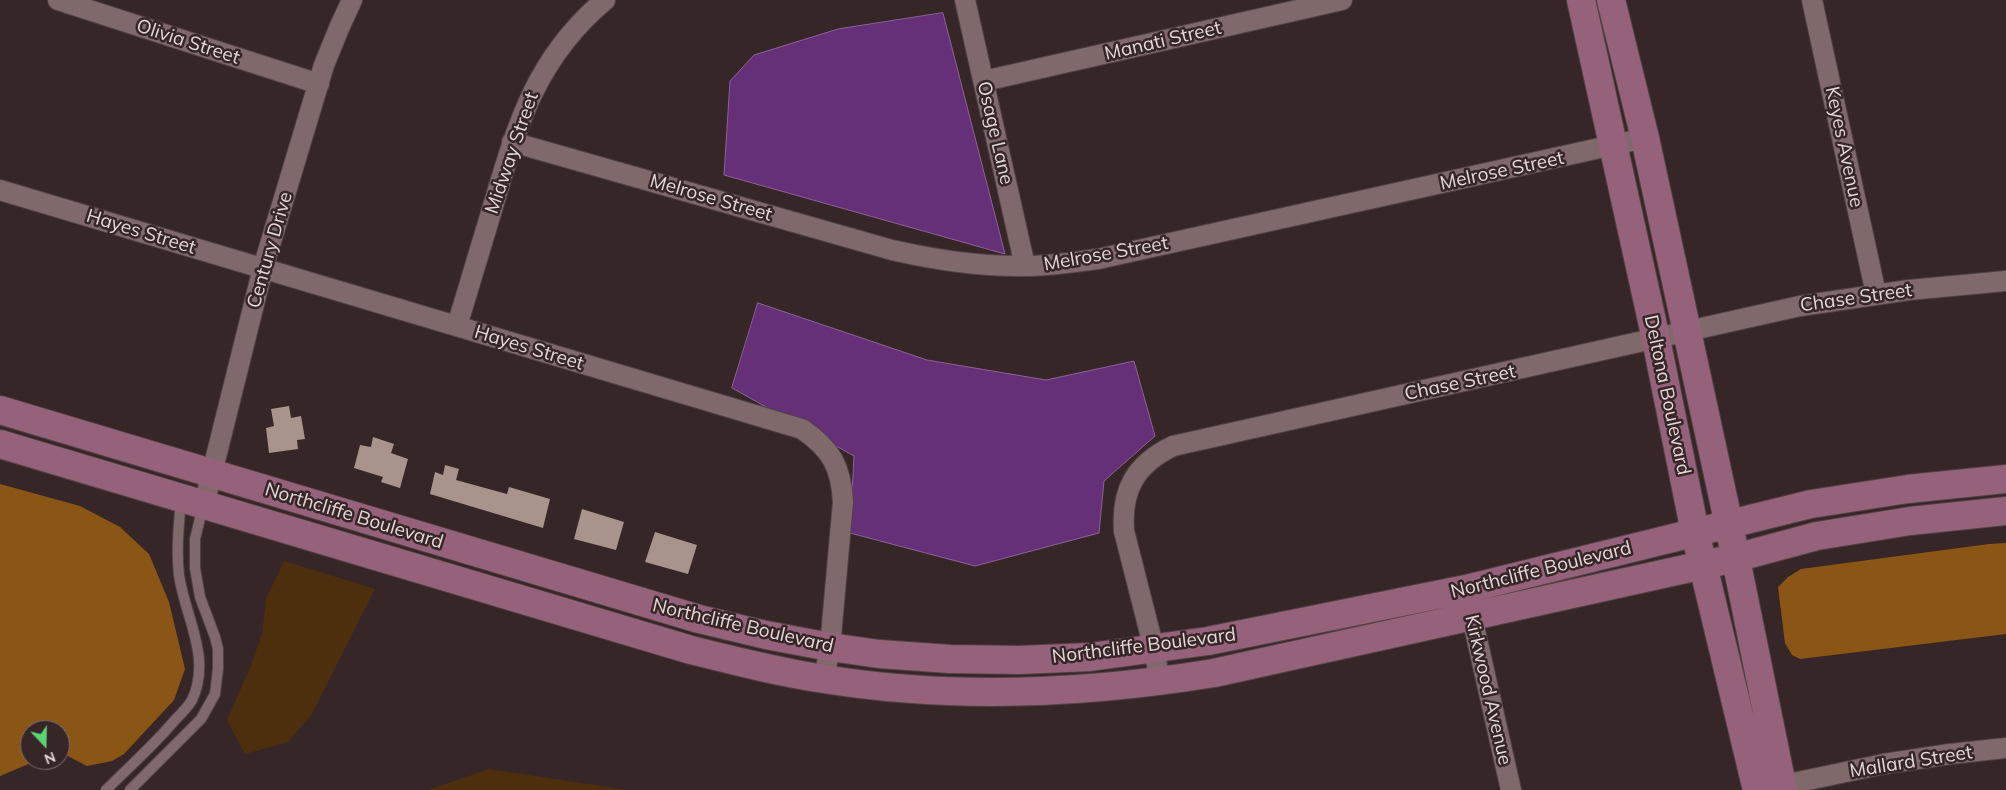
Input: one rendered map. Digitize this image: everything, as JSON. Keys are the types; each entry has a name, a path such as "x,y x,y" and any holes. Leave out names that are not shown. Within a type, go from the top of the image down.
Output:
{"main road":[{"name":"Deltona Boulevard","path":"1581,0 1656,339 1695,532 1770,789"},
{"name":"Deltona Boulevard","path":"1611,0 1645,138 1729,525 1770,789"},
{"name":"Northcliffe Boulevard","path":"0,410 699,619 766,635 830,647 950,659 1018,660 1090,657 1154,649 1704,565 1817,536 1910,521 2006,512"},
{"name":"Northcliffe Boulevard","path":"0,444 691,650 759,667 824,679 876,686 949,692 1019,693 1092,689 1160,682 1214,673 1469,602 1695,532 1811,504 1908,489 2006,479"}],"street":[{"name":"Olivia Street","path":"58,0 318,84"},
{"name":"Century Drive","path":"192,501 213,474 263,268 318,84 352,0"},
{"name":"Midway Street","path":"457,326 512,142 528,100 547,66 569,36 604,0"},
{"name":"Osage Lane","path":"965,0 1025,266"},
{"name":"Manati Street","path":"984,81 1342,0"},
{"name":"Keyes Avenue","path":"1812,0 1876,294"},
{"name":"Melrose Street","path":"512,142 892,250 934,259 979,265 1025,266 1098,259 1645,138"},
{"name":"Hayes Street","path":"0,190 733,409 784,422 802,429 817,439 829,452 838,468 842,483 843,502 830,647 824,679"},
{"name":"Chase Street","path":"1160,682 1154,649 1124,531 1123,515 1125,500 1131,483 1143,466 1157,454 1174,446 1800,306 1876,294 2006,281"},
{"name":"Kirkwood Avenue","path":"1469,602 1511,790"},
{"name":"Mallard Street","path":"1770,789 1884,764 2006,748"}],"lane":[{"path":"106,790 165,732 191,702 197,688 200,675 200,652 183,596 179,572 178,545 192,501"},
{"path":"130,790 201,719 214,694 218,669 218,649 200,597 195,568 192,501"}],"shaded area":[{"path":"943,13 1005,254 724,175 730,81 754,55 838,29"},
{"path":"758,303 927,360 1046,380 1134,361 1155,436 1104,481 1099,533 975,566 850,533 854,456 732,388"},
{"path":"0,484 80,506 120,527 149,554 169,602 185,669 174,700 124,754 112,761 87,766 70,757 70,720 20,720 20,768 0,776"},
{"path":"2006,543 2006,634 1800,659 1792,655 1785,643 1778,587 1788,577 1801,569"},
{"path":"284,561 375,589 312,714 288,742 245,754 227,720 250,668 262,634 266,599"},
{"path":"489,769 627,790 428,790"}],"building":[{"path":"289,406 291,418 301,416 305,439 297,440 298,449 269,453 266,428 274,426 271,409"},
{"path":"373,437 394,444 391,453 408,459 400,488 381,482 383,477 354,468 360,445 371,447"},
{"path":"445,465 459,469 456,480 507,494 509,487 550,499 543,528 430,494 435,472 443,475"},
{"path":"582,509 624,522 616,550 574,539"},
{"path":"655,532 697,545 688,574 645,562"}]}
